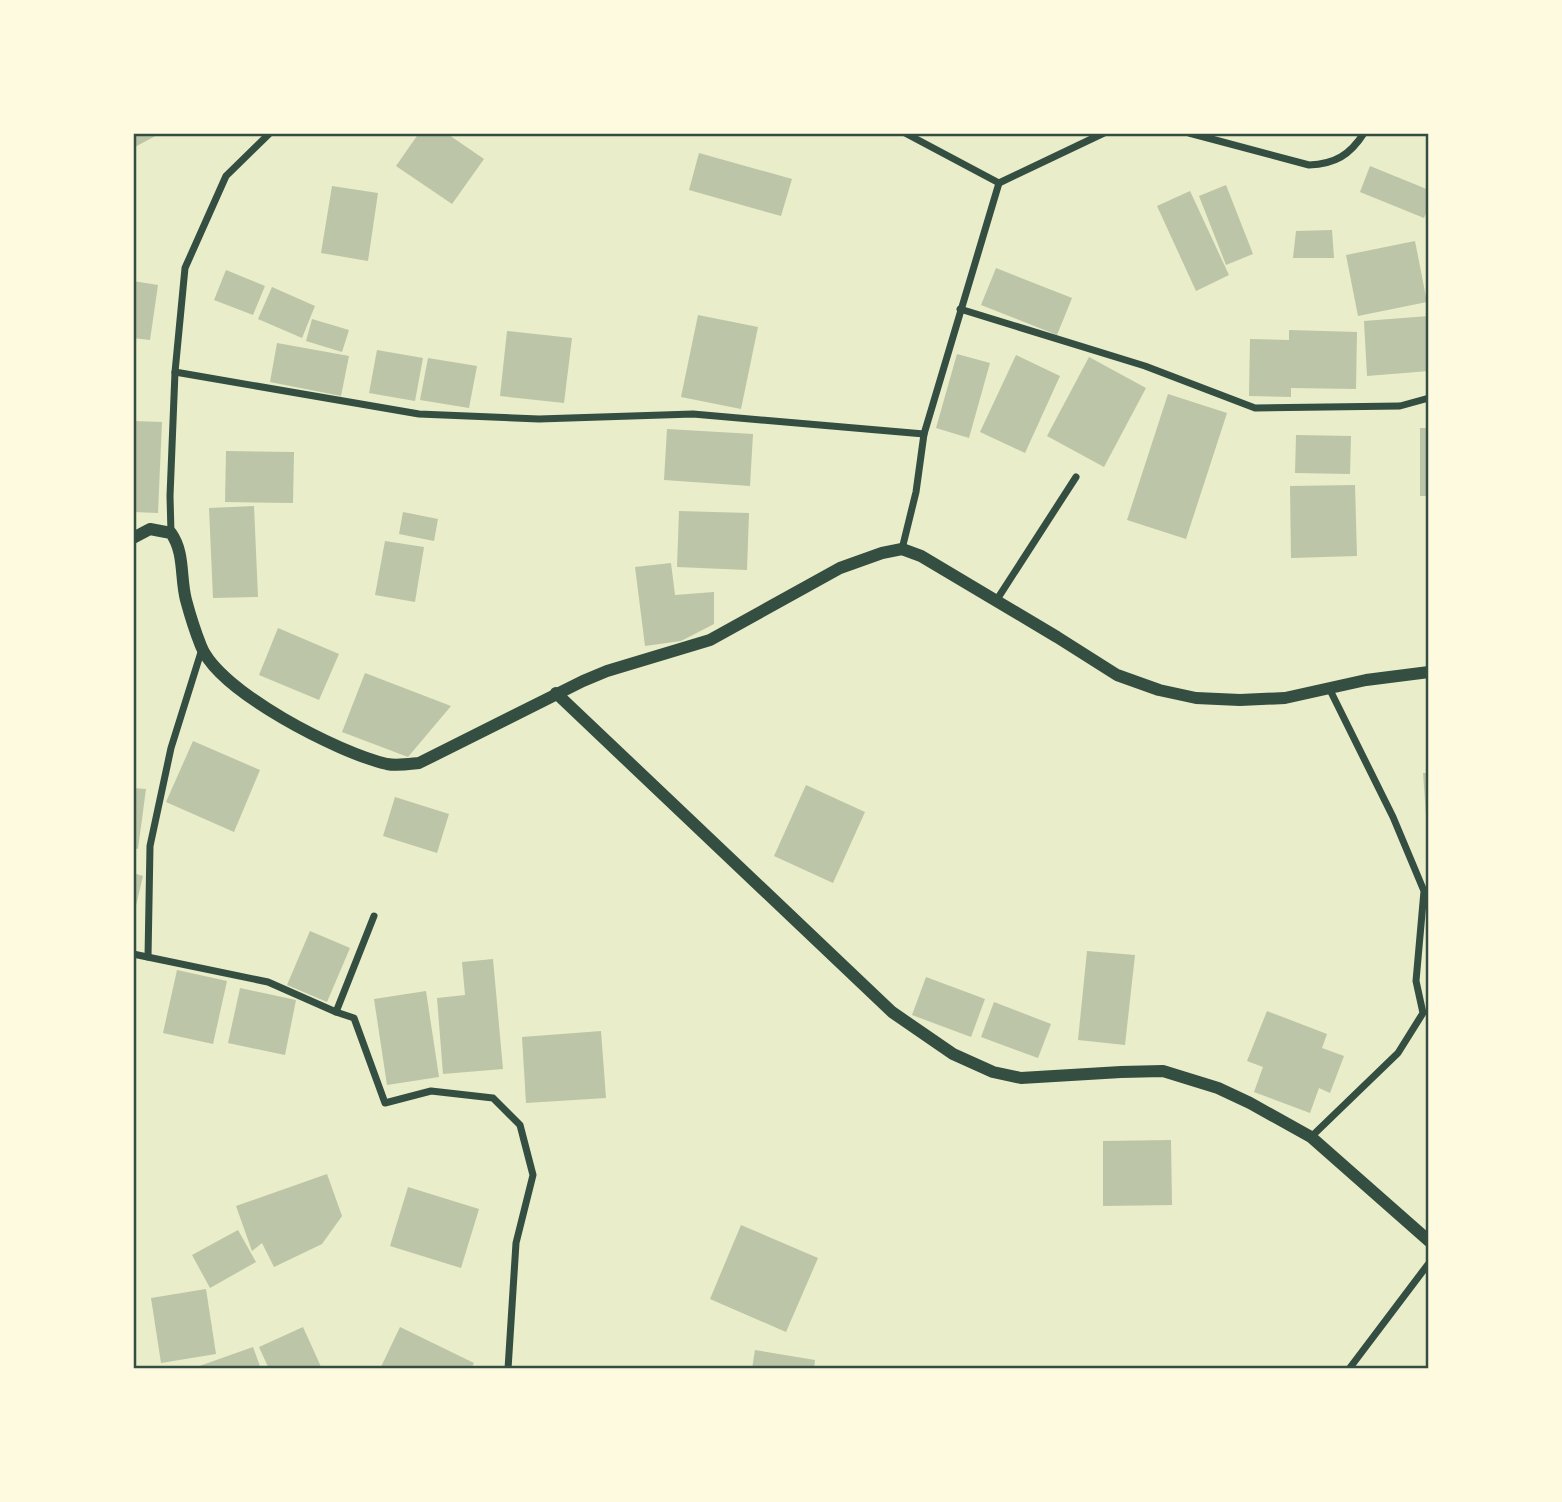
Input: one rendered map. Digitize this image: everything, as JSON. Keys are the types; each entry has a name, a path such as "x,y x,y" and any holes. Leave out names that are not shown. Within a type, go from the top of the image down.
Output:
{"street":[{"path":"270,133 226,176 185,268 175,372 171,533 177,542 186,598 202,649 221,674 285,719 361,756 390,765 419,763 556,693 607,671 710,640 840,568 902,549 921,556 1117,675 1159,690 1196,698 1285,698 1429,672"},
{"path":"905,133 999,183"},
{"path":"902,549 916,492 924,434 999,183 1104,133"},
{"path":"1189,133 1309,165 1324,164 1346,156 1363,133"},
{"path":"960,309 1145,366 1255,408 1400,405 1429,398"},
{"path":"175,372 419,414 540,419 693,414 924,434"},
{"path":"996,601 1076,477"},
{"path":"133,538 150,529 171,533"},
{"path":"148,957 149,846 172,748 202,649"},
{"path":"1311,1138 1398,1053 1426,1013 1416,981 1424,891 1392,817 1329,688"},
{"path":"556,693 892,1012 953,1054 993,1072 1021,1078 1163,1072 1219,1088 1251,1103 1311,1138 1429,1241"},
{"path":"336,1012 374,916"},
{"path":"133,954 268,982 354,1018 385,1103 431,1091 493,1098 520,1125 533,1175 516,1243 508,1369"},
{"path":"1349,1369 1429,1262"}],"building":[{"path":"133,133 161,133 133,148"},
{"path":"419,133 446,133 484,159 452,204 396,166"},
{"path":"699,153 792,179 781,216 689,190"},
{"path":"1370,166 1429,190 1429,206 1424,218 1360,192"},
{"path":"1226,185 1253,254 1226,265 1199,196"},
{"path":"332,186 378,193 368,261 321,253"},
{"path":"1190,191 1229,275 1196,291 1157,206"},
{"path":"1332,230 1334,258 1293,258 1296,231"},
{"path":"1415,241 1427,302 1358,316 1346,255"},
{"path":"996,268 1072,298 1057,335 981,305"},
{"path":"226,270 265,286 253,315 214,300"},
{"path":"133,281 158,285 150,340 133,338"},
{"path":"272,287 315,306 302,338 258,319"},
{"path":"698,315 758,327 741,409 681,397"},
{"path":"1429,316 1429,371 1367,376 1364,321"},
{"path":"312,319 349,330 342,352 306,341"},
{"path":"1289,330 1357,332 1356,389 1291,388 1291,397 1249,396 1250,339 1289,340"},
{"path":"507,331 572,338 564,403 500,396"},
{"path":"277,343 349,356 341,396 270,382"},
{"path":"377,350 423,358 415,401 369,393"},
{"path":"957,354 990,363 969,438 936,428"},
{"path":"1016,355 1060,376 1025,453 980,432"},
{"path":"1089,357 1146,388 1104,467 1047,436"},
{"path":"428,358 477,366 469,408 420,400"},
{"path":"1168,394 1227,413 1186,539 1127,520"},
{"path":"133,421 162,422 158,513 133,512"},
{"path":"1420,428 1429,428 1429,496 1420,496"},
{"path":"667,429 753,434 750,486 664,480"},
{"path":"1296,435 1351,436 1350,474 1295,473"},
{"path":"226,451 294,452 293,503 225,502"},
{"path":"1355,485 1357,556 1291,558 1290,486"},
{"path":"254,506 258,597 213,598 209,508"},
{"path":"679,511 749,513 747,570 677,567"},
{"path":"403,512 438,519 434,541 399,534"},
{"path":"385,541 424,547 415,602 375,595"},
{"path":"671,563 675,595 714,592 714,624 681,641 645,646 635,567"},
{"path":"278,628 339,654 319,700 259,675"},
{"path":"365,673 451,706 408,757 342,732"},
{"path":"193,741 260,770 234,832 166,802"},
{"path":"1423,773 1429,773 1429,829 1427,829"},
{"path":"806,785 865,812 833,883 774,856"},
{"path":"133,788 146,789 138,849 133,848"},
{"path":"395,797 449,814 437,853 383,836"},
{"path":"133,873 143,876 134,914 133,914"},
{"path":"310,931 350,948 327,1002 287,985"},
{"path":"1087,951 1135,955 1125,1045 1078,1040"},
{"path":"493,959 503,1069 443,1074 437,998 465,995 462,962"},
{"path":"177,970 227,981 213,1044 163,1033"},
{"path":"926,977 985,999 971,1037 912,1015"},
{"path":"240,988 296,1000 285,1055 228,1043"},
{"path":"426,991 439,1077 387,1085 374,999"},
{"path":"994,1002 1051,1024 1038,1058 981,1037"},
{"path":"1267,1011 1327,1034 1322,1048 1344,1056 1330,1093 1319,1088 1310,1113 1254,1092 1263,1067 1247,1061"},
{"path":"601,1031 606,1098 526,1103 522,1037"},
{"path":"1171,1140 1172,1205 1103,1206 1103,1141"},
{"path":"327,1174 342,1216 322,1244 274,1267 262,1243 252,1251 236,1206"},
{"path":"408,1187 479,1209 461,1268 390,1246"},
{"path":"741,1225 818,1258 786,1332 710,1299"},
{"path":"238,1230 256,1262 210,1288 192,1255"},
{"path":"206,1289 216,1354 161,1363 151,1298"},
{"path":"303,1327 322,1369 269,1369 259,1347"},
{"path":"400,1327 474,1363 471,1369 380,1369"},
{"path":"253,1347 261,1369 191,1369"},
{"path":"755,1350 815,1360 814,1369 752,1369"}]}
